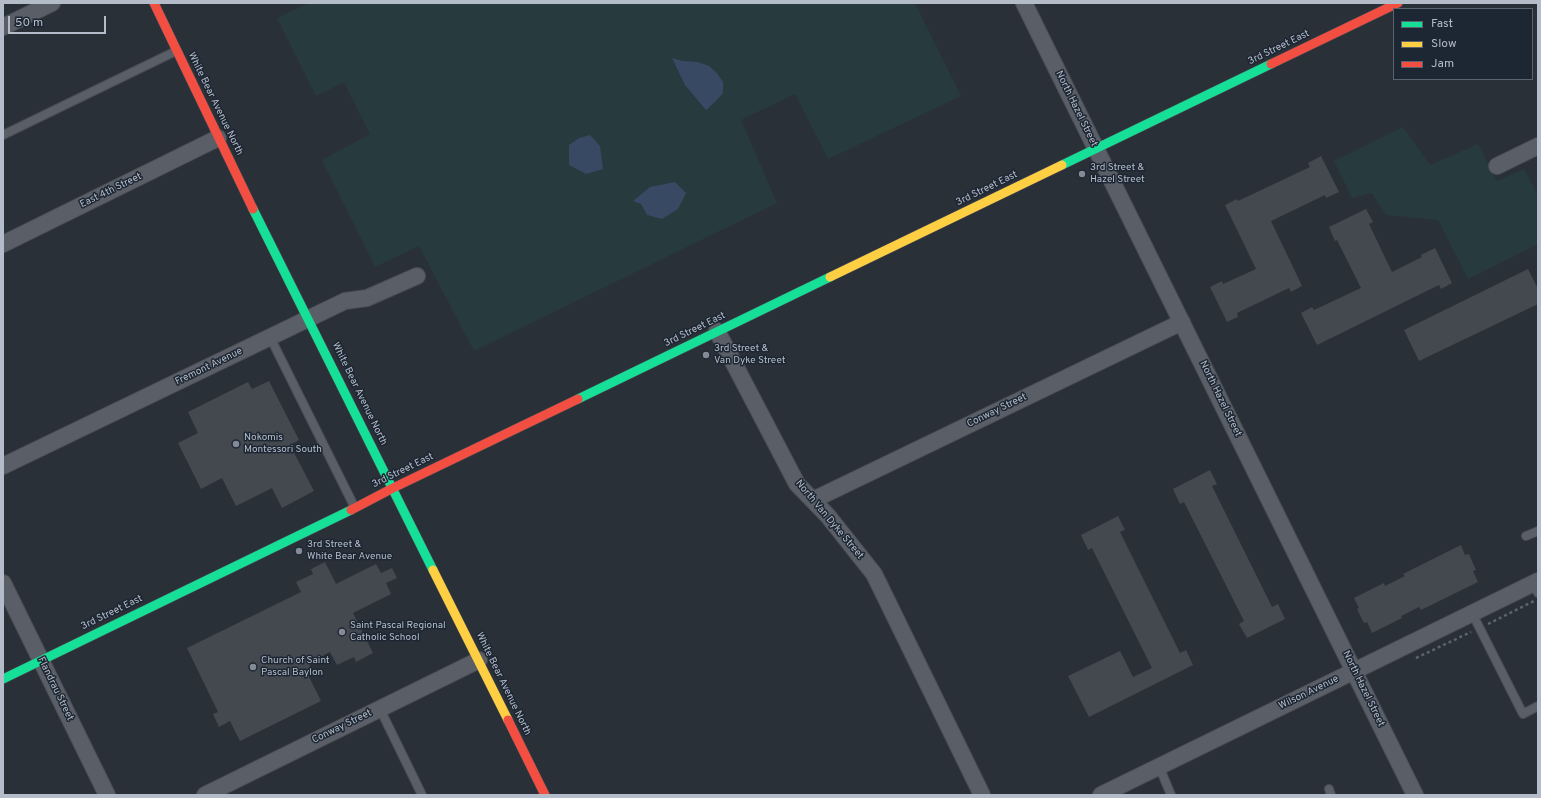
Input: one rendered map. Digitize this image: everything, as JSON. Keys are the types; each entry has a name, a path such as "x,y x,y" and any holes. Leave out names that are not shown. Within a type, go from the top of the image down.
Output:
{"street":[{"path":"3,26 52,3"},
{"name":"White Bear Avenue North","path":"154,3 218,138 545,795"},
{"name":"North Hazel Street","path":"1024,3 1415,795"},
{"name":"3rd Street East","path":"3,679 355,508 393,488 1398,3"},
{"name":"East 4th Street","path":"3,244 218,138"},
{"path":"1498,166 1536,153"},
{"name":"Fremont Avenue","path":"3,466 345,301 367,298 417,276"},
{"name":"Conway Street","path":"813,500 1182,322"},
{"name":"North Van Dyke Street","path":"718,331 797,484 828,516 874,574 982,795"},
{"name":"Flandrau Street","path":"3,584 107,795"},
{"name":"Wilson Avenue","path":"1101,795 1472,613 1536,586"},
{"name":"Conway Street","path":"205,795 479,660"}],"lane":[{"path":"3,135 177,50"},
{"path":"270,337 355,508"},
{"path":"1526,536 1538,530"},
{"path":"1472,613 1522,714 1538,706"},
{"path":"380,709 422,795"},
{"path":"1158,766 1171,795"}],"path":[{"path":"1411,661 1538,600"}],"green space":[{"path":"309,3 915,3 961,96 828,159 795,94 741,120 777,203 474,351 419,246 375,267 322,160 370,134 344,82 316,96 277,18"},
{"path":"1403,127 1430,165 1478,144 1497,181 1524,169 1538,195 1538,244 1468,279 1438,220 1386,215 1372,193 1352,198 1334,161"}],"water":[{"path":"672,58 682,61 698,62 709,66 717,73 723,82 723,93 706,110 685,85"},
{"path":"590,135 600,146 603,169 586,174 569,165 569,145 579,138"},
{"path":"675,182 686,193 678,209 662,219 647,215 641,204 633,201 650,187"}],"building":[{"path":"1321,156 1339,192 1326,198 1325,195 1271,221 1302,286 1291,292 1289,288 1237,313 1238,317 1227,322 1210,287 1222,281 1223,284 1256,269 1225,205 1237,199 1238,201 1310,167 1308,163"},
{"path":"1366,209 1373,222 1369,224 1392,272 1422,257 1421,255 1435,248 1452,283 1441,289 1439,285 1317,345 1301,313 1312,307 1314,310 1361,288 1329,227"},
{"path":"1528,269 1538,289 1538,304 1419,361 1404,330"},
{"name":"Nokomis Montessori South","path":"269,381 299,440 290,445 314,491 282,508 272,488 236,506 222,478 201,489 178,443 198,433 188,412 248,382 252,389"},
{"path":"1210,470 1217,484 1212,486 1272,607 1278,604 1285,619 1247,638 1239,624 1244,621 1184,502 1180,504 1173,489"},
{"path":"1118,516 1125,530 1120,532 1180,653 1186,650 1193,665 1089,717 1068,676 1120,651 1133,677 1152,668 1092,548 1088,550 1081,535"},
{"path":"1461,545 1465,555 1469,554 1476,570 1473,571 1478,582 1421,610 1419,607 1401,616 1402,618 1372,633 1367,622 1364,623 1357,609 1359,608 1354,598 1384,583 1385,586 1405,576 1403,574"},
{"name":"Church of Saint Pascal Baylon","path":"325,562 336,584 376,564 381,573 392,568 397,578 386,583 391,594 353,613 373,653 356,662 354,657 337,665 330,652 312,661 307,673 321,701 240,741 230,721 219,727 213,714 218,712 187,648 301,592 296,582 313,574 311,569"}],"traffic: fast":[{"path":"1062,165 1271,64"},
{"path":"253,209 433,570"},
{"path":"578,399 830,277"},
{"path":"3,679 351,510"}],"traffic: slow":[{"path":"830,277 1062,165"},
{"path":"433,570 508,720"}],"traffic: jam":[{"path":"154,3 253,209"},
{"path":"1271,64 1398,3"},
{"path":"351,510 393,488 578,399"},
{"path":"508,720 545,795"}],"place":[{"name":"3rd Street & Hazel Street","path":"1082,174"},
{"name":"3rd Street & Van Dyke Street","path":"706,355"},
{"name":"Nokomis Montessori South","path":"236,444"},
{"name":"3rd Street & White Bear Avenue","path":"299,551"},
{"name":"Saint Pascal Regional Catholic School","path":"342,632"},
{"name":"Church of Saint Pascal Baylon","path":"253,667"}]}
